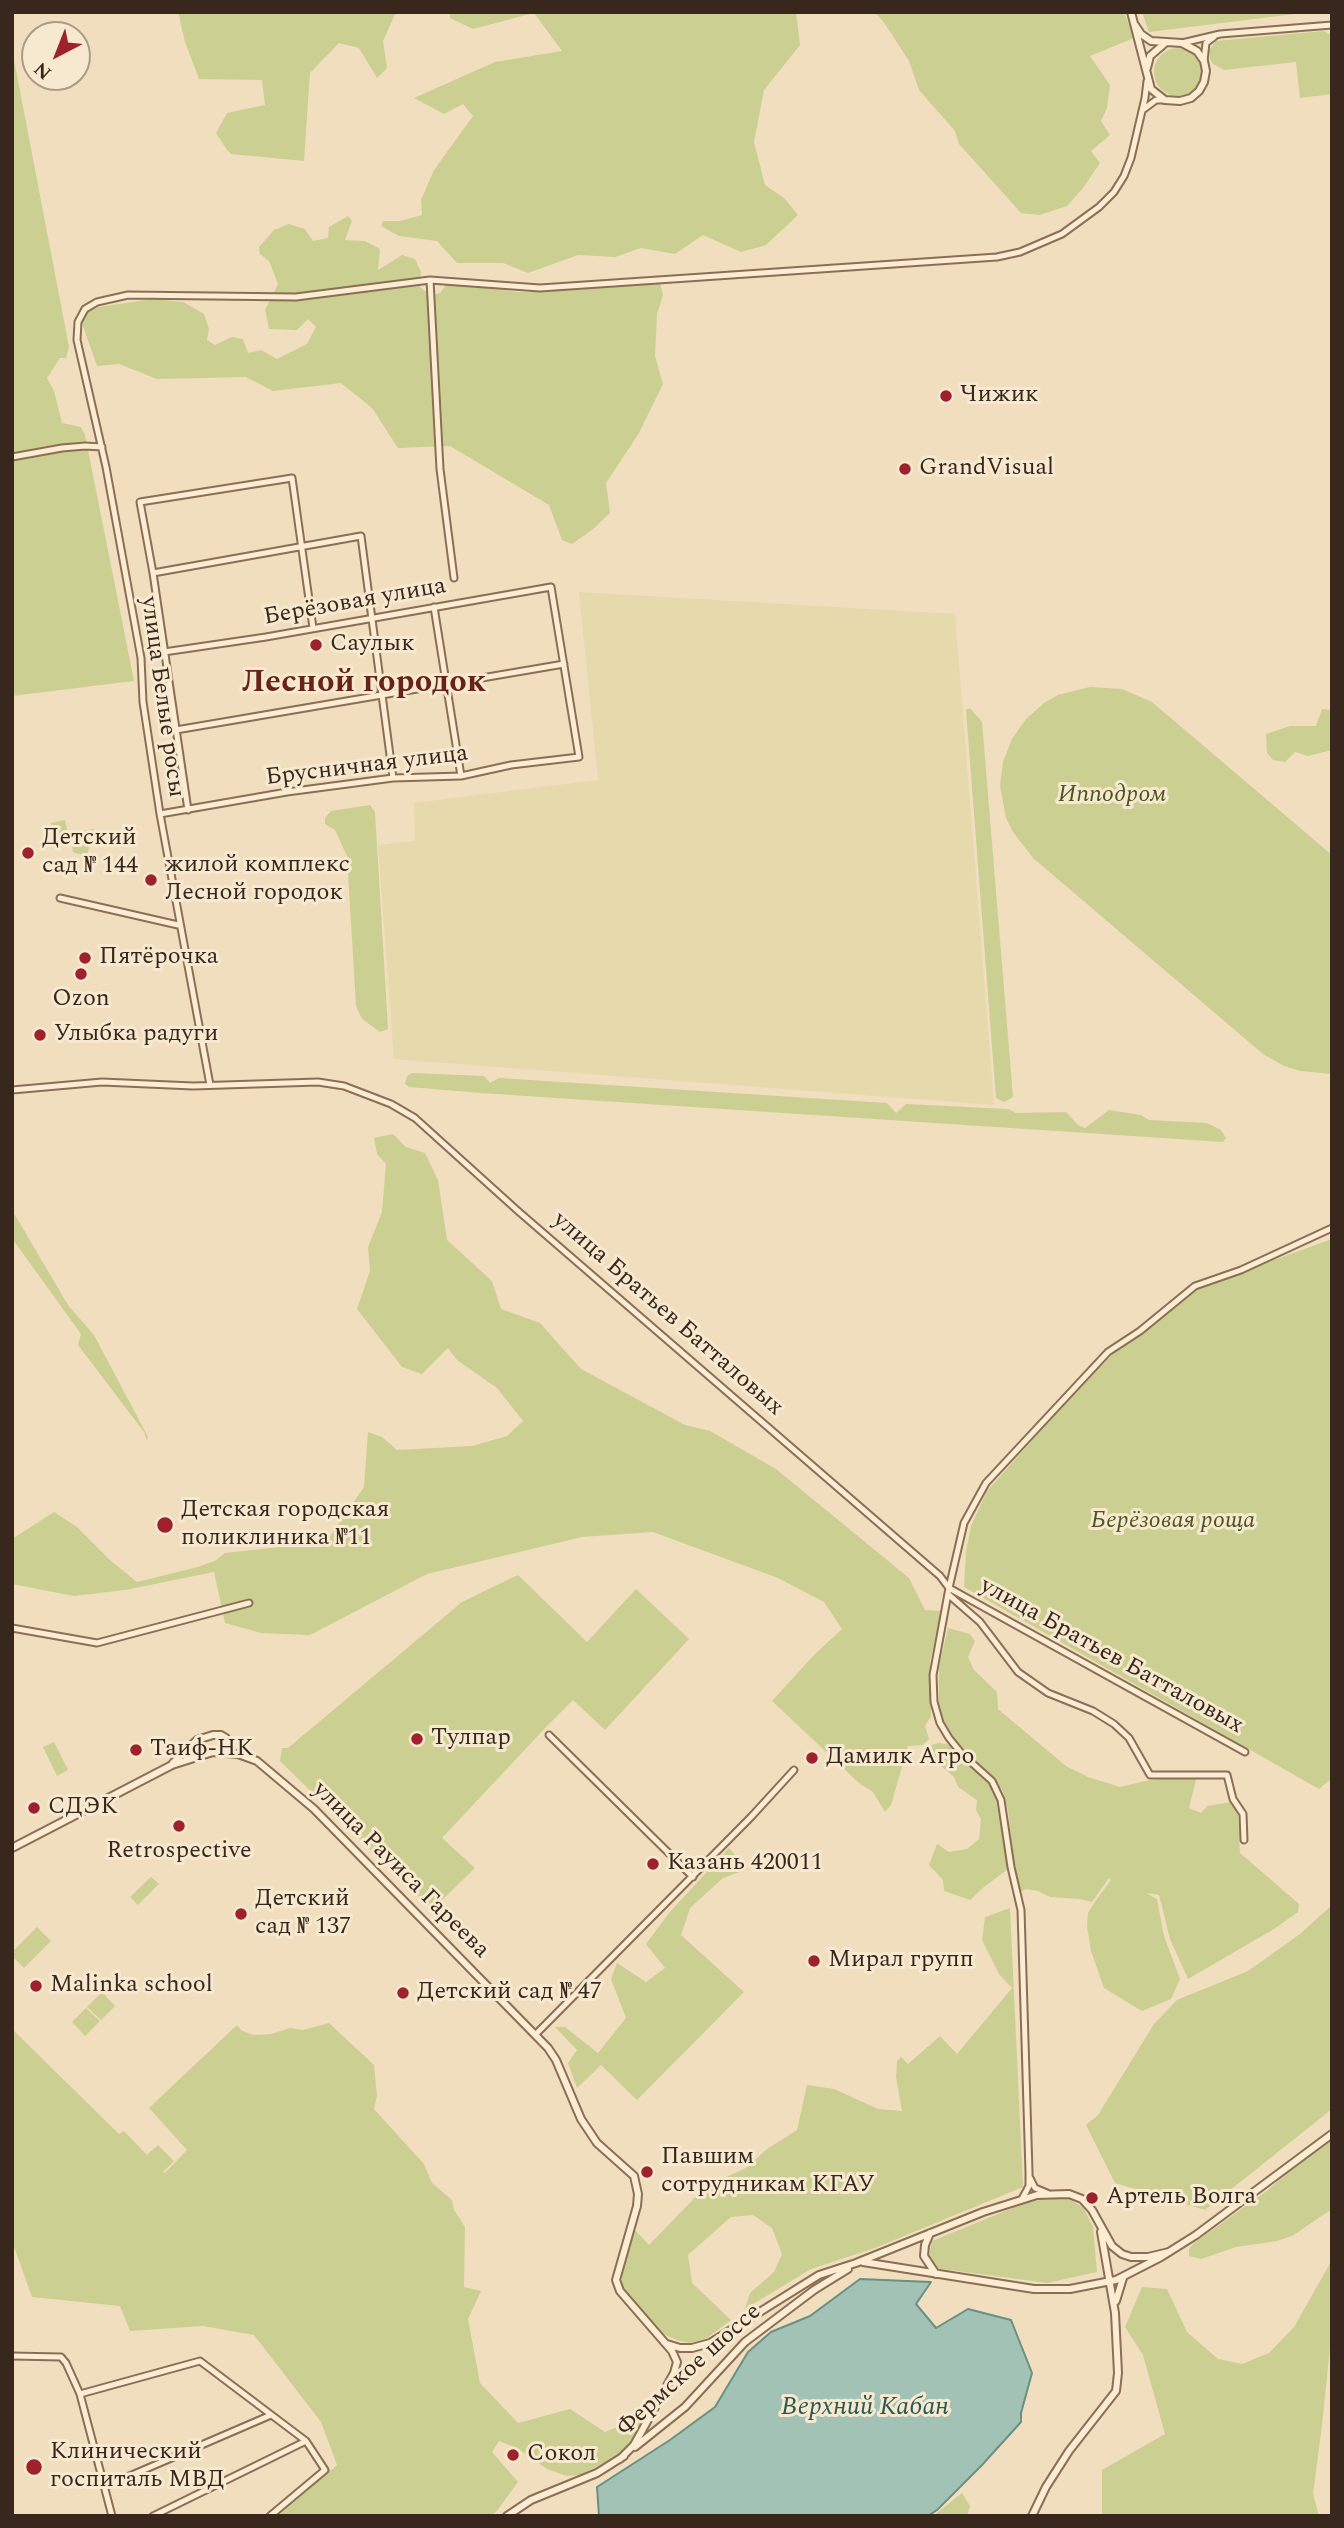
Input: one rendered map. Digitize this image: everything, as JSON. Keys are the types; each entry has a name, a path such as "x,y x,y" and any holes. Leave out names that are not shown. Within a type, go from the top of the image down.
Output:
{"street":[{"path":"1131,12 1147,77 1157,95 1165,100"},
{"path":"1135,25 1141,34 1151,41 1169,43 1220,34 1332,25"},
{"path":"1142,111 1150,103 1180,101 1191,98 1199,91 1206,71 1206,43 1220,34"},
{"path":"454,578 440,469 430,280 540,288 821,267 910,264 989,258 1020,252 1044,243 1080,222 1114,192 1124,176 1142,111 1150,57 1169,43"},
{"path":"1181,43 1198,51 1204,61"},
{"name":"улица Белые росы","path":"210,1085 159,814 143,702 141,658 102,447 77,340 80,316 90,305 128,295 296,297 430,280"},
{"path":"12,457 62,448 102,447"},
{"path":"188,810 140,502 292,478 313,628"},
{"path":"153,573 361,536 393,778"},
{"name":"Берёзовая улица","path":"164,652 551,587 564,664"},
{"path":"434,607 461,776"},
{"path":"176,730 564,664"},
{"name":"Брусничная улица","path":"159,814 287,792 393,778 461,776 511,765 579,757 564,664"},
{"path":"60,898 178,925"},
{"name":"улица Братьев Батталовых","path":"12,1090 102,1083 318,1083 344,1086 391,1104 415,1118 940,1576 949,1588 1245,1752"},
{"path":"1022,2199 1027,2191 1029,2172 1021,1910 1011,1867 1001,1800 992,1781 962,1754 949,1738 940,1723 934,1702 933,1675 964,1523 986,1483 1108,1352 1140,1331 1195,1286 1241,1270 1332,1228"},
{"path":"949,1595 980,1622 1018,1672 1048,1693 1093,1711 1114,1724 1129,1738 1150,1774 1227,1775 1233,1799 1243,1814 1244,1840"},
{"path":"12,1628 97,1643 249,1603"},
{"path":"172,1765 197,1740 213,1735 226,1738 231,1753"},
{"path":"549,1735 692,1877"},
{"name":"улица Рауиса Гареева","path":"12,1848 172,1765 213,1752 231,1753 257,1761 314,1809 536,2034 556,2060 581,2119 597,2143 634,2176 638,2194 637,2206 616,2280 620,2291 664,2343"},
{"path":"536,2034 751,1818 794,1770"},
{"name":"Фермское шоссе","path":"507,2516 531,2500 597,2473 620,2459 685,2407 745,2342 814,2290 858,2262 1034,2289 1070,2289 1111,2282 1196,2235 1332,2134"},
{"path":"1029,2172 1033,2186 1047,2193"},
{"name":"Фермское шоссе","path":"664,2343 680,2348 710,2343 806,2281 983,2212 1047,2193 1069,2194 1082,2199 1092,2210 1112,2246 1122,2254 1148,2257 1169,2252"},
{"name":"Фермское шоссе","path":"1100,2227 1115,2313"},
{"path":"930,2233 924,2256 936,2274"},
{"path":"1032,2516 1045,2487 1069,2451 1116,2391 1118,2373 1115,2313 1118,2289 1123,2277"},
{"path":"620,2459 634,2445 674,2373 677,2361 664,2343"},
{"path":"12,2356 61,2357 66,2363 80,2394 112,2516"},
{"path":"80,2394 200,2361 306,2441 325,2470 270,2516"},
{"path":"104,2487 271,2415"},
{"path":"153,2516 306,2441"}],"shaded area":[{"path":"579,592 955,614 994,1105 394,1059 378,845 415,841 414,803 598,780"}],"green space":[{"path":"178,12 396,12 383,41 387,68 377,78 359,48 339,43 310,73 304,161 231,154 227,150 216,133 227,113 265,105 262,80 199,79 185,42"},
{"path":"450,12 796,12 800,45 764,90 754,142 765,185 784,198 798,215 766,245 741,252 703,235 675,254 641,248 615,257 578,255 528,273 503,263 457,263 437,241 399,236 381,226 383,221 400,221 422,215 421,200 434,170 473,116 463,104 444,114 414,98 495,62 562,51 534,13 473,29 450,18"},
{"path":"875,12 1124,12 1134,38 1090,56 1110,85 1107,108 1101,121 1110,135 1091,151 1100,163 1067,206 1040,215 1021,213 959,144 955,131 919,90 909,61"},
{"path":"1142,12 1311,12 1149,32"},
{"path":"1324,31 1332,36 1332,94 1300,98 1296,62 1224,70 1210,59 1209,50 1216,41"},
{"path":"1178,48 1187,49 1195,55 1201,63 1201,81 1195,89 1187,95 1178,96 1169,95 1161,89 1155,81 1154,72 1155,63 1161,55 1169,49"},
{"path":"12,49 69,347 66,358 60,358 47,378 54,391 62,423 81,427 85,435 134,681 12,696"},
{"path":"348,216 352,221 345,240 365,241 380,249 378,270 402,255 415,259 421,272 420,287 430,295 440,293 446,285 454,284 518,292 543,292 660,283 663,295 657,314 655,356 663,384 639,433 606,483 610,513 593,529 572,544 562,540 549,505 450,446 398,448 372,408 341,383 273,391 246,377 157,379 119,364 97,366 82,323 88,312 99,307 152,299 183,302 204,314 209,329 207,340 215,345 232,337 243,339 248,353 261,350 277,359 307,344 316,327 308,319 297,330 269,329 265,310 278,284 269,261 260,254 259,247 274,230 289,224 305,229 313,241 328,238 329,227"},
{"name":"Ипподром","path":"1090,687 1122,689 1152,702 1332,855 1332,1074 1300,1071 1284,1066 1263,1054 1033,858 1013,832 1006,818 1000,786 1003,762 1012,739 1026,719 1044,703 1058,695"},
{"path":"970,708 982,722 1013,1097 1004,1102 996,1098 966,710"},
{"path":"1322,709 1332,710 1332,750 1308,756 1295,752 1285,762 1273,760 1267,753 1266,734 1290,726 1316,726"},
{"path":"370,805 375,812 388,1029 380,1032 362,1019 356,1006 347,856 335,830 325,824 325,818 331,811"},
{"path":"65,820 70,845 55,848 51,823"},
{"path":"94,829 87,856 73,852 70,833"},
{"path":"412,1073 484,1076 490,1083 499,1078 887,1103 896,1113 906,1104 1008,1109 1016,1113 1066,1112 1078,1125 1085,1128 1109,1110 1141,1115 1149,1120 1207,1123 1221,1130 1226,1138 1223,1142 481,1093 409,1087 405,1084 407,1076"},
{"path":"393,1134 406,1147 425,1153 438,1180 447,1240 492,1281 501,1309 540,1323 581,1369 685,1425 710,1431 776,1469 909,1578 925,1610 942,1611 930,1661 931,1716 925,1726 929,1739 923,1745 908,1746 891,1805 885,1812 873,1792 860,1784 772,1701 842,1629 824,1602 778,1578 653,1532 582,1537 427,1574 310,1635 261,1633 225,1623 214,1572 125,1590 74,1596 12,1584 12,1539 54,1512 77,1527 137,1582 194,1568 215,1561 225,1553 326,1542 364,1487 368,1432 382,1437 397,1450 472,1446 507,1436 523,1421 497,1388 457,1360 448,1348 422,1374 402,1367 357,1309 370,1271 368,1247 382,1212 386,1164 377,1154 374,1138"},
{"path":"12,1210 68,1305 94,1335 148,1437 147,1441 144,1432 78,1345 81,1334 14,1241"},
{"name":"Берёзовая роща","path":"1332,1239 1332,1778 1319,1789 964,1587 971,1526 987,1491 1074,1393 1114,1353 1189,1294 1205,1285"},
{"name":"Тулпар","path":"518,1575 587,1642 636,1589 689,1639 605,1730 573,1700 547,1726 442,1838 475,1868 432,1910 280,1761 282,1748 288,1748 462,1602"},
{"path":"948,1628 970,1634 975,1641 968,1657 974,1670 997,1692 998,1709 1066,1766 1088,1777 1120,1787 1150,1780 1197,1776 1189,1808 1201,1813 1207,1806 1231,1802 1238,1813 1240,1853 1299,1904 1298,1912 1188,1979 1170,1939 1159,1895 1146,1893 1157,1899 1164,1936 1180,1979 1171,1999 1142,2011 1104,1988 1091,1951 1087,1926 1088,1913 1111,1880 1109,1878 1092,1902 1050,1897 1026,1889 1020,1892 1003,1791 956,1742 943,1720 939,1706 939,1667"},
{"path":"54,1742 68,1770 57,1776 43,1747"},
{"path":"931,1745 951,1745 994,1789 1008,1869 970,1900 944,1891 943,1880 929,1865 937,1844 949,1852 967,1849 979,1839 981,1819 976,1810 977,1800 958,1787 954,1777 941,1766 927,1766 920,1761 921,1754"},
{"path":"729,1848 748,1869 723,1878 690,1908 681,1935 744,1992 637,2100 601,2065 577,2088 568,2063 577,2050 555,2027 565,2027 598,2053 626,2018 611,1979 617,1963 646,1982 665,1968 646,1944 669,1913"},
{"path":"151,1877 159,1884 138,1905 130,1897"},
{"path":"1332,1905 1332,2109 1205,2210 1115,2183 1086,2125 1098,2115 1154,2024 1177,2000 1248,1971 1300,1934"},
{"path":"1010,1908 1023,2187 875,2248 811,2269 745,2309 750,2293 774,2272 782,2254 772,2228 753,2215 731,2217 688,2255 692,2283 731,2320 707,2338 691,2343 663,2334 644,2315 621,2284 627,2251 635,2230 649,2245 706,2186 746,2168 767,2149 797,2130 807,2085 834,2089 878,2109 902,2111 896,2077 897,2061 901,2057 908,2064 940,2036 957,2054 1012,1988 999,1974 982,1940 985,1917"},
{"path":"37,1927 51,1941 24,1968 12,1956 12,1952"},
{"path":"102,1992 115,2006 101,2020 87,2007"},
{"path":"86,2008 100,2021 85,2036 72,2022"},
{"path":"329,2023 374,2065 377,2096 374,2109 424,2164 432,2183 452,2200 454,2210 465,2227 464,2287 481,2291 468,2319 480,2383 518,2423 570,2409 605,2432 633,2420 644,2407 652,2407 632,2441 618,2457 579,2475 567,2476 547,2469 517,2448 499,2441 492,2452 518,2482 497,2511 490,2516 278,2516 337,2465 321,2422 254,2335 203,2326 130,2331 120,2306 32,2297 12,2241 12,2029 119,2134 124,2131 147,2155 158,2145 174,2161 162,2170 165,2173 187,2150 149,2108 237,2025 241,2030 253,2035 271,2034 290,2028 303,2030"},
{"path":"1332,2140 1332,2209 1292,2236 1277,2241 1236,2247 1201,2259 1189,2256 1189,2249 1194,2243"},
{"path":"1066,2198 1083,2207 1093,2227 1097,2272 1047,2283 935,2268 929,2256 932,2241 1030,2201"},
{"path":"1332,2260 1332,2328 1313,2494 1319,2516 1102,2516 1102,2470 1165,2434 1143,2355 1125,2327 1142,2287 1167,2289 1187,2332 1218,2359 1242,2364 1269,2353 1294,2327"},
{"path":"962,2493 970,2506 967,2516 933,2516"}],"water":[{"name":"Верхний Кабан","path":"860,2279 931,2282 916,2304 936,2328 968,2309 1011,2320 1032,2373 1021,2422 937,2510 928,2516 599,2516 597,2487 715,2407 748,2352 771,2332 810,2316"}],"place":[{"name":"Чижик","path":"946,396"},
{"name":"GrandVisual","path":"905,469"},
{"name":"Саулык","path":"316,645"},
{"name":"Детский сад № 144","path":"28,853"},
{"name":"жилой комплекс Лесной городок","path":"151,880"},
{"name":"Пятёрочка","path":"85,958"},
{"name":"Ozon","path":"81,974"},
{"name":"Улыбка радуги","path":"40,1035"},
{"name":"Детская городская поликлиника №11","path":"165,1525"},
{"name":"Тулпар","path":"417,1739"},
{"name":"Таиф-НК","path":"136,1750"},
{"name":"Дамилк Агро","path":"812,1758"},
{"name":"СДЭК","path":"34,1808"},
{"name":"Retrospective","path":"179,1826"},
{"name":"Казань 420011","path":"653,1864"},
{"name":"Детский сад № 137","path":"241,1914"},
{"name":"Мирал групп","path":"814,1961"},
{"name":"Malinka school","path":"36,1986"},
{"name":"Детский сад № 47","path":"403,1993"},
{"name":"Павшим сотрудникам КГАУ","path":"647,2172"},
{"name":"Артель Волга","path":"1092,2198"},
{"name":"Сокол","path":"513,2455"},
{"name":"Клинический госпиталь МВД","path":"34,2467"}],"district":[{"name":"Лесной городок","path":"364,685"}]}
